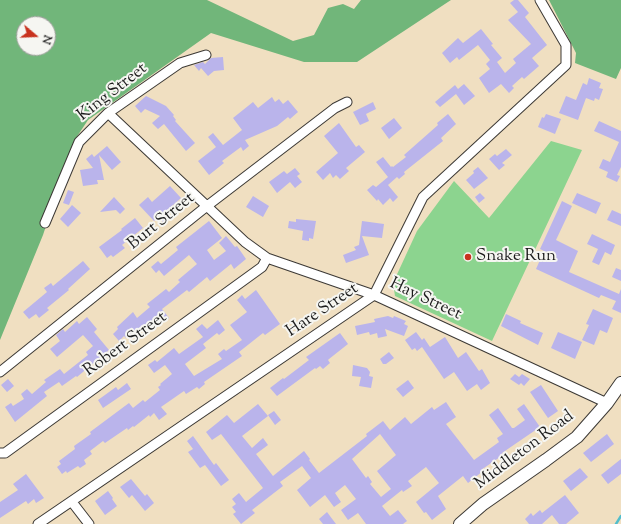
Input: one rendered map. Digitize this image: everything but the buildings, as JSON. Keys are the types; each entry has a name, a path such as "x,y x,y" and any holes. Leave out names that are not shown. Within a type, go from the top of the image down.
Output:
{"main road":[{"name":"Middleton Road","path":"460,524 483,504 577,437 607,403 621,383"}],"street":[{"name":"Hare Street","path":"38,524 374,295 423,196 566,65 566,45 540,0"},
{"name":"King Street","path":"44,223 78,142 108,113 180,62 206,55"},
{"name":"Burt Street","path":"0,372 207,206 335,108 347,102"},
{"name":"Hay Street","path":"108,113 245,242 267,258 374,295 607,403"},
{"name":"Robert Street","path":"0,453 6,452 256,271 262,266 267,258"},
{"path":"72,502 89,524"}],"green space":[{"path":"0,0 207,0 293,41 314,35 328,8 343,4 354,9 361,0 451,0 357,62 304,62 211,33 88,120 74,141 43,235 0,340"},
{"path":"549,0 621,0 621,68 616,79 575,63 576,53"},
{"name":"Snake Run","path":"551,141 582,150 492,341 395,296 393,283 417,231 454,181 489,218"}],"waterway":[{"path":"616,524 621,516"}],"place":[{"name":"Snake Run","path":"468,257"}]}
